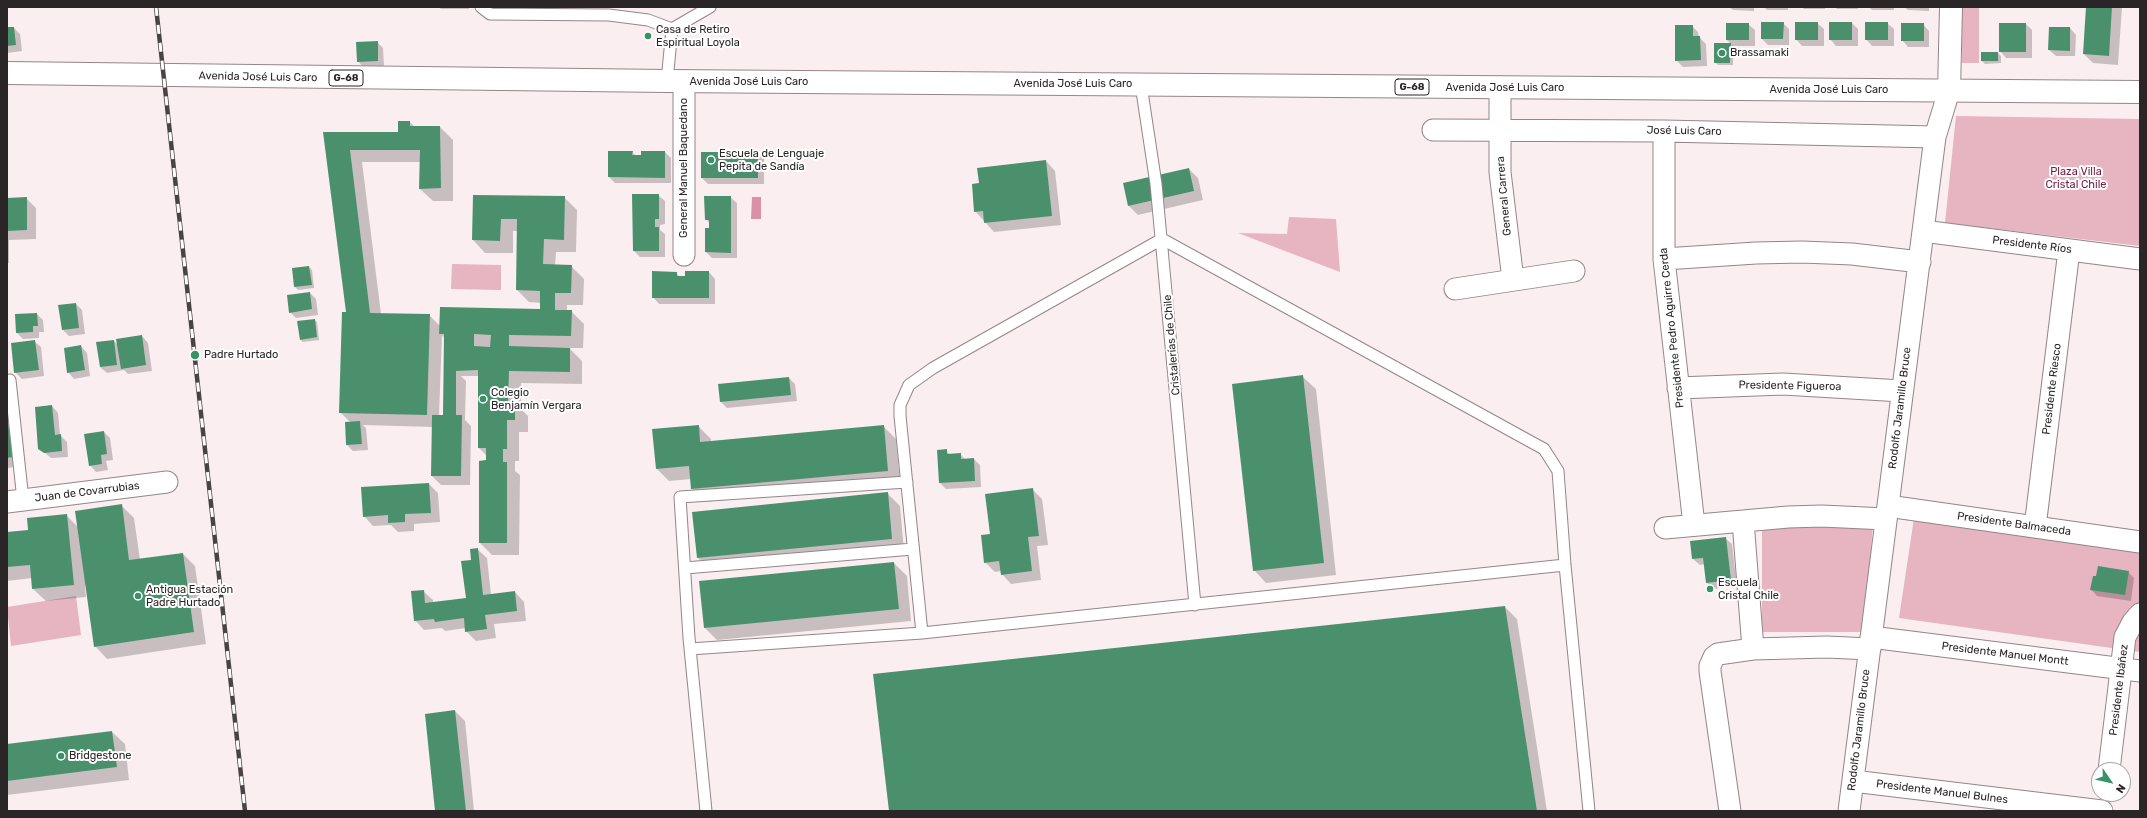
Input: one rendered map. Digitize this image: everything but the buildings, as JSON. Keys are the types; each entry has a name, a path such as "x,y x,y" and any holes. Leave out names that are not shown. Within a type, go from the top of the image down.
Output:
{"main road":[{"name":"Rodolfo Jaramillo Bruce","path":"1949,91 1951,7"},
{"name":"Avenida José Luis Caro","path":"7,73 676,81 2140,92"}],"street":[{"name":"General Manuel Baquedano","path":"676,81 684,255"},
{"name":"General Carrera","path":"1500,87 1500,172 1513,280"},
{"name":"Rodolfo Jaramillo Bruce","path":"1849,811 1935,137 1949,91"},
{"name":"José Luis Caro","path":"1433,130 1500,129 1664,131 1935,137"},
{"name":"Presidente Pedro Aguirre Cerda","path":"1664,131 1664,258 1694,525"},
{"name":"Presidente Ríos","path":"1923,231 2140,259"},
{"name":"Presidente Riesco","path":"2035,527 2069,250"},
{"path":"1664,258 1802,252 1852,254 1920,262"},
{"path":"1454,288 1574,271"},
{"name":"Presidente Figueroa","path":"1678,388 1783,384 1902,391"},
{"name":"Juan de Covarrubias","path":"15,501 167,482"},
{"name":"Presidente Balmaceda","path":"1665,528 1743,520 1887,513 2035,527 2140,542"},
{"path":"1743,520 1753,649"},
{"name":"Presidente Ibáñez","path":"2111,762 2131,670 2126,638 2133,622 2140,614"},
{"name":"Presidente Manuel Montt","path":"1730,811 1710,671 1710,666 1714,657 1718,654 1753,649 1827,647 1870,643 2131,670"},
{"name":"Presidente Manuel Bulnes","path":"1853,781 2103,811"}],"lane":[{"path":"481,7 490,14 610,15 648,20 672,29"},
{"path":"672,29 710,7"},
{"path":"672,29 676,81"},
{"name":"Cristalerías de Chile","path":"1141,85 1149,126 1162,239 1195,605"},
{"path":"922,633 906,482 900,404 909,385 932,368 1162,239 1544,449 1558,471 1565,566 1589,811"},
{"path":"10,380 15,501"},
{"path":"706,811 690,648 680,496 906,482"},
{"path":"685,568 913,549"},
{"path":"690,648 922,633 1565,566"}],"green space":[{"path":"1962,7 1979,7 1979,63 1962,63"},
{"name":"Plaza Villa Cristal Chile","path":"1956,116 2140,119 2140,246 1945,223"},
{"path":"1289,217 1336,219 1340,272 1238,233 1287,234"},
{"path":"452,264 501,265 501,290 451,289"},
{"path":"1914,518 2140,550 2140,652 1899,618"},
{"path":"1873,523 1865,632 1762,632 1762,524"},
{"path":"76,596 81,635 11,646 7,607"}],"shaded area":[{"path":"752,197 761,197 761,219 751,219"}],"railway":[{"path":"156,7 245,811"}],"place":[{"name":"Casa de Retiro Espiritual Loyola","path":"648,36"},
{"name":"Brassamaki","path":"1722,53"},
{"name":"Escuela de Lenguaje Pepita de Sandía","path":"711,160"},
{"name":"Padre Hurtado","path":"195,355"},
{"name":"Colegio Benjamín Vergara","path":"483,399"},
{"name":"Escuela Cristal Chile","path":"1710,589"},
{"name":"Antigua Estación Padre Hurtado","path":"138,596"},
{"name":"Bridgestone","path":"61,756"}]}
